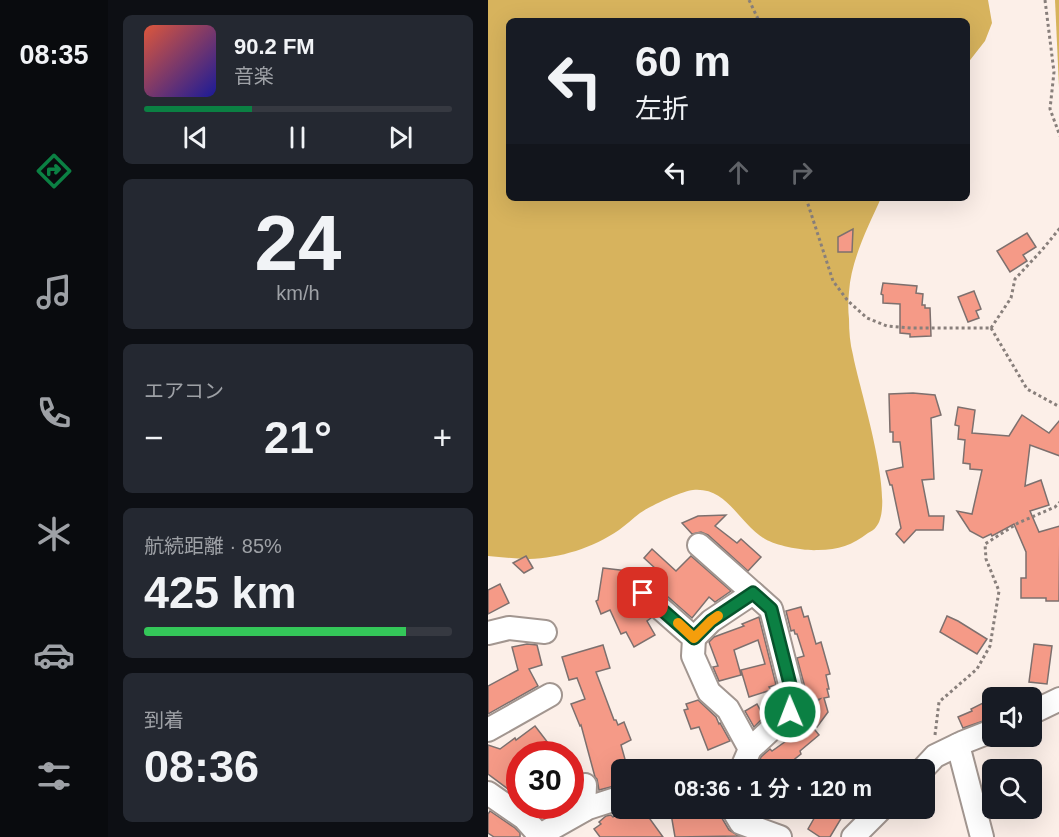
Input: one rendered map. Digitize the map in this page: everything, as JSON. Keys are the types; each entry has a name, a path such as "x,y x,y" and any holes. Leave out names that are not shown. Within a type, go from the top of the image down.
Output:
{"street":[{"path":"700,545 771,609 794,700 790,712 745,759 728,709 709,692 693,656 694,638 711,621 753,593"},
{"path":"643,593 694,638"},
{"path":"488,633 509,628 545,632"},
{"path":"488,729 550,695"},
{"path":"1042,708 1060,699"},
{"path":"935,759 958,745 982,735"},
{"path":"958,745 982,837"},
{"path":"585,785 584,810 611,801"},
{"path":"488,793 524,818 541,836 569,819"},
{"path":"739,819 741,823 780,837"},
{"path":"853,837 871,819"}],"path":[{"path":"749,0 758,18"},
{"path":"1044,0 1054,72 1050,109 1060,136"},
{"path":"807,201 833,281 848,301 867,318 887,326 911,328 991,328"},
{"path":"991,328 1011,298 1015,279 1060,228"},
{"path":"991,328 1027,389 1060,407"},
{"path":"930,759 935,747 938,702 977,669 990,646 999,591 986,558 985,544 1018,523 1055,507 1060,502"}],"shaded area":[{"path":"488,0 988,0 992,23 985,41 970,60 970,18 506,18 506,201 880,201 853,268 848,302 851,346 875,444 882,495 881,514 876,527 856,541 839,548 812,550 776,544 756,532 732,507 715,494 693,490 651,507 609,536 576,551 552,557 529,559 488,556"},
{"path":"1055,0 1059,0 1059,87"}],"building":[{"path":"853,229 852,252 838,252 838,237"},
{"path":"1027,233 1036,247 1023,255 1027,261 1010,272 997,251"},
{"path":"883,283 917,286 916,293 923,294 922,305 930,308 931,336 910,337 910,334 900,333 900,304 883,303 881,294"},
{"path":"974,291 981,309 976,311 979,318 968,322 958,297"},
{"path":"889,394 935,395 941,415 931,418 934,479 922,480 929,516 944,516 943,530 916,530 904,543 896,534 901,528 892,485 890,485 886,471 903,467 900,442 893,442 893,432 890,432"},
{"path":"958,407 975,410 972,433 1009,436 1022,415 1049,433 1060,420 1060,456 1030,445 1025,486 1041,480 1049,505 1030,511 1039,532 1060,526 1059,601 1046,601 1046,598 1021,598 1021,578 1026,578 1026,552 1014,524 992,536 991,534 983,538 970,531 957,511 972,514 982,470 970,469 970,464 963,463 965,440 958,439 959,426 955,425"},
{"path":"726,515 715,526 737,543 741,539 761,557 748,571 708,535 701,532 692,534 682,523 698,516"},
{"path":"652,549 676,571 691,556 731,591 715,602 709,597 692,618 659,589 667,579 644,558"},
{"path":"526,556 533,568 524,573 513,563"},
{"path":"603,568 628,571 632,580 630,598 640,611 651,618 647,621 655,635 634,647 626,632 621,634 610,610 601,614 596,601"},
{"path":"500,584 509,603 488,614 488,590"},
{"path":"801,607 804,617 808,616 816,644 821,642 830,674 826,675 829,697 824,698 828,712 817,727 803,718 805,713 820,699 816,700 810,692 807,695 797,658 804,656 797,634 794,630 791,631 786,611"},
{"path":"947,616 987,639 977,654 940,632"},
{"path":"759,617 776,685 769,687 771,690 749,697 741,670 765,664 758,640 734,650 741,675 719,681 713,667 718,666 709,642 714,637 744,626 742,624"},
{"path":"1034,644 1052,646 1047,684 1029,682"},
{"path":"537,645 542,665 529,669 538,686 488,714 488,686 518,670 512,647"},
{"path":"603,645 610,668 596,672 614,720 618,725 624,722 631,740 621,745 625,759 611,759 611,787 599,790 581,725 571,704 585,699 577,678 569,680 562,657"},
{"path":"698,700 716,717 730,741 708,750 699,727 691,729 684,710 688,709 686,704"},
{"path":"757,704 764,717 754,727 745,711"},
{"path":"982,704 982,721 963,728 958,717 972,711 971,709"},
{"path":"810,724 819,735 800,751 801,754 795,759 760,759 770,749 772,751"},
{"path":"535,726 547,741 511,741 515,738 516,740"},
{"path":"488,745 500,749 506,745 506,788 488,774"},
{"path":"490,811 515,828 520,833 520,837 494,837 488,833"},
{"path":"611,815 611,819 650,819 663,837 600,837 594,829 606,816"},
{"path":"672,819 722,819 729,830 739,836 675,837"},
{"path":"814,819 841,819 830,837 820,837 808,829"}],"slow traffic":[{"path":"678,623 694,638 718,616"}],"route":[{"path":"643,593 694,638 711,621 753,593 771,609 794,700 790,712"}]}
